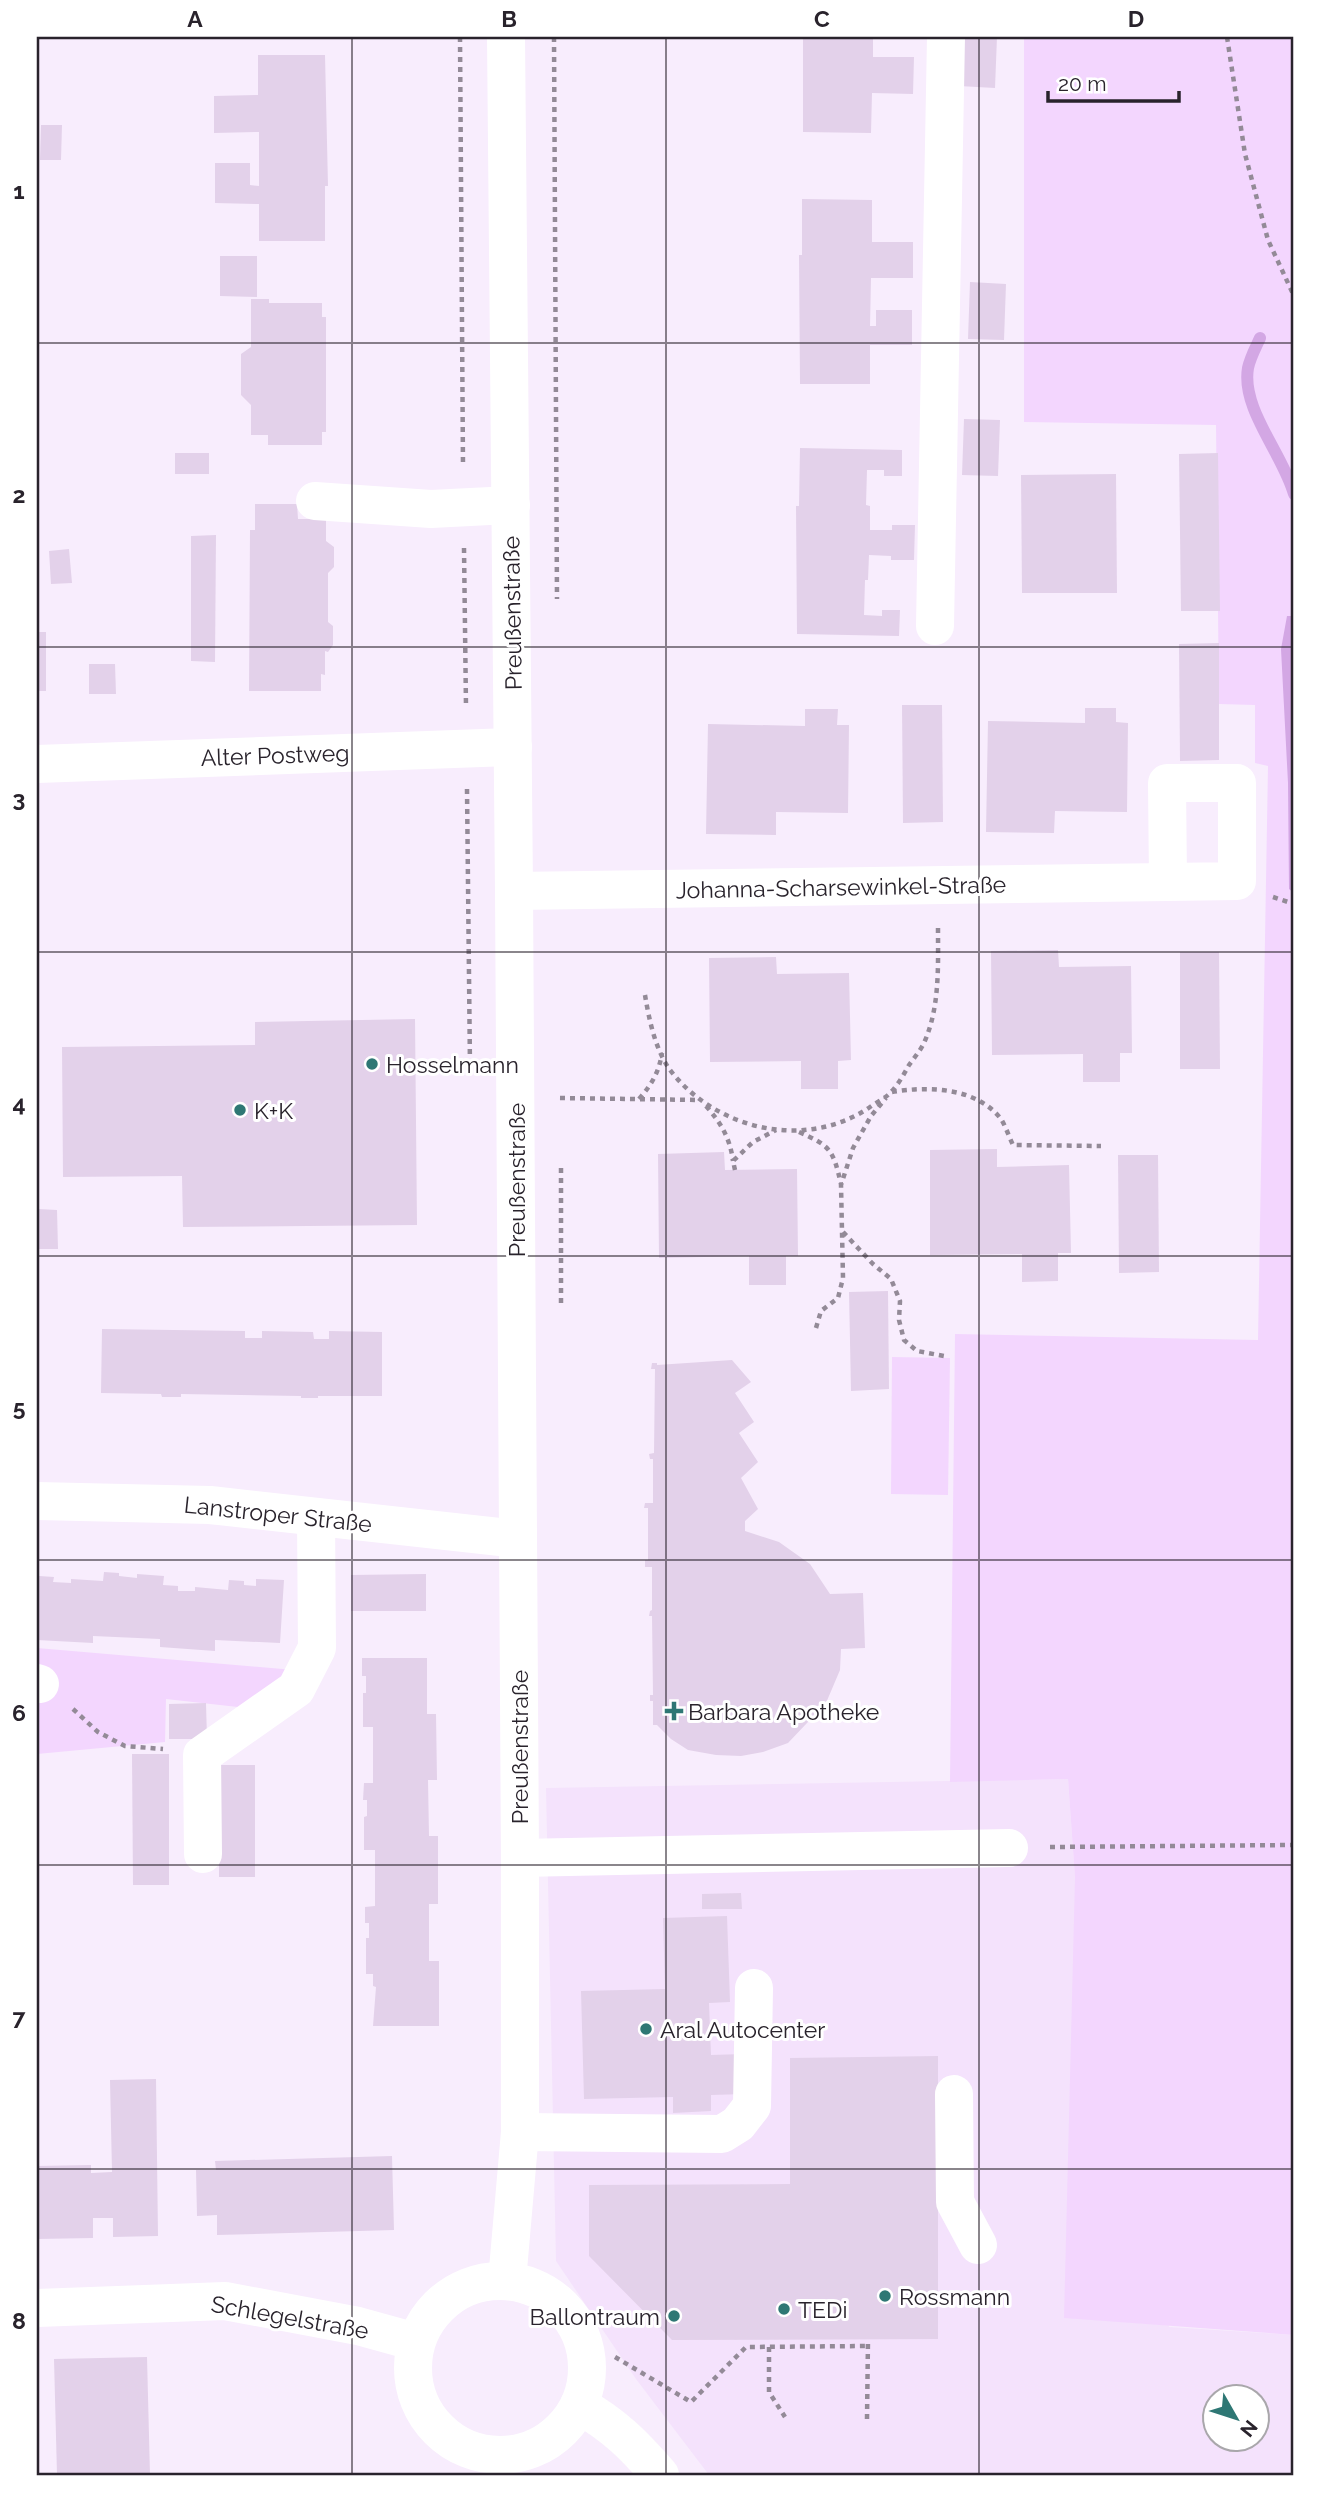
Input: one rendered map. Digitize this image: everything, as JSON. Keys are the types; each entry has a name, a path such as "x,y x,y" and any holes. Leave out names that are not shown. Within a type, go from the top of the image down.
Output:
{"street":[{"name":"Preußenstraße","path":"506,37 520,1858 520,2132 507,2281"},
{"path":"935,626 946,37"},
{"path":"315,501 431,509 511,505"},
{"name":"Alter Postweg","path":"37,764 513,747"},
{"name":"Johanna-Scharsewinkel-Straße","path":"514,891 1168,881"},
{"name":"Lanstroper Straße","path":"37,1500 210,1504 518,1539"},
{"path":"203,1854 202,1755 296,1689 317,1648 316,1517"},
{"path":"520,1858 1009,1847"},
{"path":"520,2132 722,2134 738,2124 752,2106 754,1988"},
{"path":"954,2094 955,2202 978,2245"},
{"path":"507,2281 534,2288 557,2302 575,2324 585,2350 586,2378 579,2405 561,2429 537,2447 472,2464 431,2422 417,2398 412,2370 416,2342 429,2315 451,2295 478,2283 507,2281"},
{"name":"Schlegelstraße","path":"37,2308 225,2301 358,2326 416,2342"},
{"path":"579,2405 631,2441 660,2475"}],"path":[{"path":"1227,37 1245,154 1268,240 1294,296"},
{"path":"841,1185 853,1147 871,1116 924,1044 937,1001 937,885"},
{"path":"645,995 651,1025 669,1068 721,1124 731,1144 734,1170"},
{"path":"639,1099 652,1084 662,1052"},
{"path":"561,1098 700,1100 748,1124 796,1131 823,1128 859,1114 891,1092 913,1088 945,1089 978,1100 1000,1119 1013,1144 1101,1146"},
{"path":"733,1161 753,1142 778,1129"},
{"path":"796,1131 824,1143 836,1161 841,1185 843,1278 838,1298 821,1311 816,1328"},
{"path":"843,1231 873,1264 891,1279 900,1301 904,1340 917,1351 944,1356"},
{"path":"38,1684 68,1705 98,1732 125,1746 202,1755"},
{"path":"1009,1847 1294,1845"},
{"path":"867,2339 867,2419"},
{"path":"615,2357 691,2402 746,2347 867,2346"},
{"path":"769,2347 769,2392 785,2417"}],"shaded area":[{"path":"1024,37 1294,37 1294,2335 1064,2318 1075,1878 1068,1779 950,1782 955,1334 1258,1340 1268,766 1255,763 1255,705 1219,704 1216,425 1024,422"},
{"path":"1287,616 1294,616 1294,893 1289,889 1288,783 1281,649"},
{"path":"892,1357 950,1358 948,1495 891,1494"},
{"path":"37,1648 294,1670 257,1709 166,1699 165,1742 37,1754"},
{"path":"1068,1779 1075,1878 1169,2327 1294,2335 1294,2475 709,2475 636,2379 556,2261 546,1788"}],"building":[{"path":"803,37 873,37 873,57 914,57 913,94 872,93 871,133 803,132"},
{"path":"961,37 997,37 995,88 959,86"},
{"path":"258,55 325,55 328,186 325,186 325,241 259,241 259,204 215,203 215,163 250,163 250,185 259,186 259,132 214,133 214,96 258,95"},
{"path":"41,125 62,125 61,160 40,160"},
{"path":"802,199 872,200 872,242 913,242 913,278 871,278 870,326 876,326 876,310 912,310 912,345 870,345 870,384 800,384 799,255 802,255"},
{"path":"220,256 257,256 257,297 220,296"},
{"path":"970,282 1006,284 1004,340 968,339"},
{"path":"251,299 269,299 269,303 322,303 322,317 326,317 326,432 322,432 322,445 268,445 268,435 251,435 251,405 241,395 241,354 251,347"},
{"path":"964,419 1000,420 998,476 962,475"},
{"path":"800,448 902,450 902,476 884,476 884,470 867,470 866,505 870,506 870,530 892,530 892,525 915,525 914,560 891,560 891,556 869,555 864,615 882,616 882,610 900,610 899,636 797,634 796,506 799,506"},
{"path":"175,453 209,453 209,474 175,474"},
{"path":"1218,453 1220,611 1181,611 1179,454"},
{"path":"1116,474 1117,593 1022,593 1021,475"},
{"path":"255,504 297,504 298,519 326,519 326,541 334,547 334,567 328,573 328,622 333,626 333,645 328,652 325,651 325,675 321,674 321,691 249,691 250,530 255,530"},
{"path":"216,535 215,662 191,661 191,536"},
{"path":"69,549 72,583 51,584 49,551"},
{"path":"37,632 46,632 46,691 37,691"},
{"path":"1219,643 1219,760 1180,761 1179,644"},
{"path":"89,664 115,664 116,694 89,694"},
{"path":"902,705 942,705 943,822 903,823"},
{"path":"1085,708 1116,708 1116,722 1128,723 1127,812 1055,811 1054,833 986,832 988,721 1085,723"},
{"path":"805,709 838,709 837,725 849,725 848,813 776,812 776,835 706,834 708,724 805,726"},
{"path":"1058,950 1059,967 1131,966 1132,1053 1120,1053 1120,1082 1083,1082 1083,1054 992,1055 991,951"},
{"path":"1180,952 1219,952 1220,1069 1180,1069"},
{"path":"776,957 777,974 849,973 851,1060 838,1061 838,1089 801,1089 801,1061 710,1062 709,958"},
{"name":"K+K","path":"415,1019 417,1225 183,1227 182,1176 63,1177 62,1047 255,1045 255,1022"},
{"path":"997,1149 997,1167 1069,1165 1071,1253 1058,1253 1058,1281 1022,1282 1022,1254 930,1255 930,1150"},
{"path":"724,1152 725,1170 797,1169 798,1256 786,1256 786,1285 749,1285 749,1256 659,1258 658,1154"},
{"path":"1118,1155 1158,1155 1159,1272 1119,1273"},
{"path":"38,1209 57,1210 58,1249 39,1249"},
{"path":"888,1291 889,1389 851,1391 849,1292"},
{"path":"102,1329 245,1331 245,1338 262,1338 262,1331 313,1332 314,1339 329,1339 329,1331 382,1332 382,1396 301,1398 181,1394 181,1397 162,1397 161,1394 101,1393"},
{"path":"732,1360 751,1382 735,1393 754,1422 739,1433 758,1462 741,1478 758,1509 745,1521 745,1531 779,1542 810,1564 830,1594 863,1593 865,1648 841,1649 840,1670 826,1703 788,1743 741,1756 688,1750 671,1739 657,1725 653,1725 653,1701 650,1701 650,1695 653,1695 652,1616 649,1616 652,1610 652,1567 645,1567 645,1560 648,1560 648,1508 644,1508 645,1503 653,1503 653,1459 650,1459 649,1454 654,1453 655,1369 651,1369 652,1363 657,1365"},
{"path":"104,1572 137,1578 137,1574 164,1576 163,1585 178,1586 178,1591 195,1591 195,1587 228,1590 229,1580 244,1581 244,1585 256,1586 256,1579 284,1580 280,1643 215,1640 215,1651 160,1647 160,1639 93,1636 93,1643 37,1640 39,1576 54,1577 53,1582 71,1583 71,1579 103,1581"},
{"path":"426,1574 426,1611 351,1611 351,1575"},
{"path":"362,1658 427,1658 427,1714 436,1714 437,1780 428,1780 429,1836 438,1836 438,1904 429,1904 429,1961 439,1961 439,2026 373,2026 376,1987 373,1986 373,1974 366,1974 366,1938 369,1938 369,1923 365,1923 365,1907 375,1906 375,1850 364,1850 367,1800 363,1800 364,1783 373,1783 373,1727 363,1727 366,1676 362,1676"},
{"path":"206,1703 207,1739 169,1739 169,1704"},
{"path":"132,1754 169,1754 169,1885 133,1885"},
{"path":"219,1765 255,1765 255,1877 219,1877"},
{"path":"741,1893 742,1909 702,1909 702,1894"},
{"name":"Aral Autocenter","path":"727,1916 730,2002 709,2003 711,2055 743,2054 745,2094 711,2095 711,2111 673,2113 673,2097 584,2099 581,1991 665,1989 663,1918"},
{"path":"938,2056 938,2339 672,2340 589,2256 589,2185 790,2184 790,2058"},
{"path":"156,2079 158,2236 113,2237 113,2218 93,2218 93,2238 37,2239 37,2166 91,2165 91,2173 112,2172 110,2080"},
{"path":"392,2156 394,2230 217,2235 217,2215 197,2216 196,2170 216,2170 215,2161"},
{"path":"147,2357 150,2475 57,2475 54,2359"}],"waterway":[{"path":"1260,338 1248,368 1251,399 1294,494"}],"place":[{"name":"Hosselmann","path":"372,1064"},
{"name":"K+K","path":"240,1110"},
{"name":"Barbara Apotheke","path":"674,1711"},
{"name":"Aral Autocenter","path":"646,2029"},
{"name":"Rossmann","path":"885,2296"},
{"name":"TEDi","path":"784,2309"},
{"name":"Ballontraum","path":"674,2316"}]}
